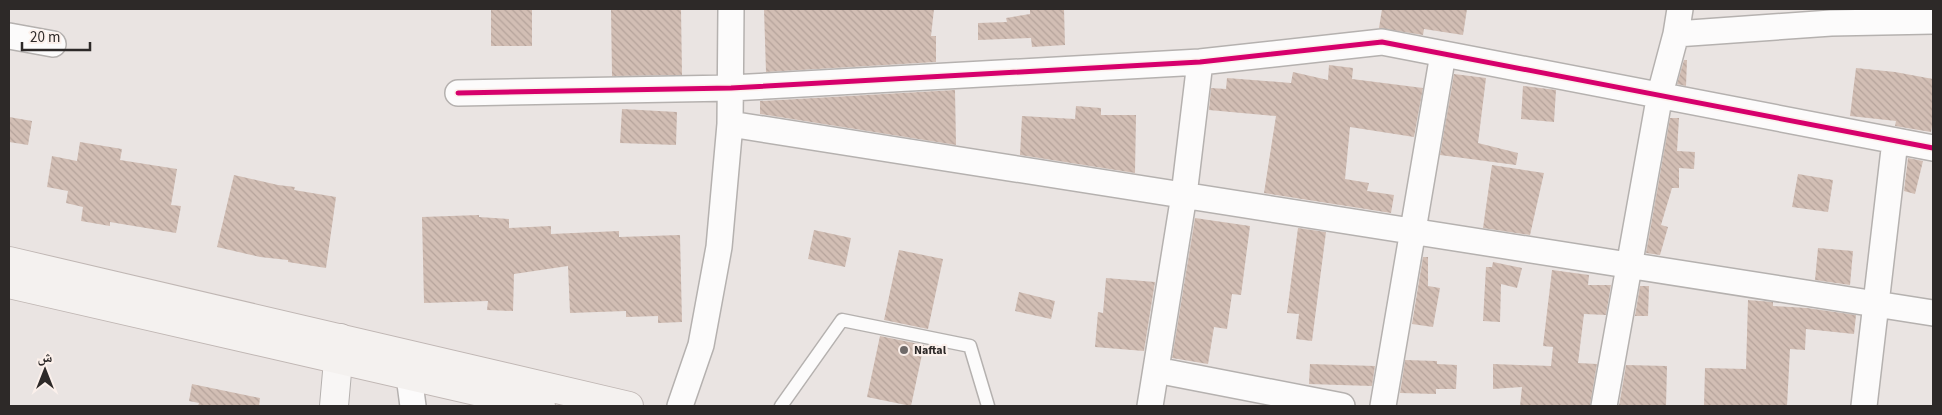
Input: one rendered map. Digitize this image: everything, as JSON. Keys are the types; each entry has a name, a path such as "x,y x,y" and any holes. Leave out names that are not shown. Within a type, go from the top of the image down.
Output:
{"main road":[{"path":"9,261 339,348 409,376 541,406"},
{"path":"9,284 629,406"},
{"path":"334,406 339,348"}],"street":[{"path":"680,406 701,345 719,247 730,124 732,9"},
{"path":"1604,406 1660,94 1676,34 1680,9"},
{"path":"1676,34 1831,23 1933,21"},
{"path":"9,36 53,44"},
{"path":"458,93 731,88 1200,62 1382,42 1933,148"},
{"path":"1383,406 1443,54"},
{"path":"1150,406 1184,195 1200,62"},
{"path":"730,124 1933,313"},
{"path":"1864,406 1895,141"},
{"path":"1156,370 1342,406"},
{"path":"409,376 413,406"}],"lane":[{"path":"781,406 842,320 970,346 988,406"}],"building":[{"path":"491,9 532,9 532,46 491,46"},
{"path":"611,9 681,9 682,75 612,76"},
{"path":"764,9 934,9 931,36 936,36 936,62 766,72"},
{"path":"1030,9 1064,9 1065,45 1032,47 1031,38 978,40 978,23 1007,22 1006,18 1030,14"},
{"path":"1382,9 1467,9 1463,35 1424,29 1423,35 1379,28"},
{"path":"1684,60 1687,60 1686,86 1677,84"},
{"path":"1329,65 1353,68 1352,79 1423,88 1414,137 1350,127 1345,179 1369,183 1367,191 1394,195 1391,213 1264,193 1276,116 1209,110 1211,88 1226,89 1227,78 1291,83 1293,72 1328,80"},
{"path":"1856,68 1895,72 1933,79 1933,120 1931,132 1895,126 1896,121 1850,116"},
{"path":"1454,74 1486,78 1478,143 1518,153 1516,165 1440,155"},
{"path":"1523,86 1556,90 1554,122 1521,119"},
{"path":"955,90 956,145 760,114 760,101"},
{"path":"1076,106 1101,108 1101,115 1136,115 1135,173 1020,155 1022,116 1075,119"},
{"path":"622,109 677,112 676,145 620,143"},
{"path":"9,117 32,121 28,145 9,142"},
{"path":"1670,118 1679,118 1677,151 1695,152 1694,169 1679,168 1679,188 1672,188 1661,225 1668,227 1660,255 1646,253"},
{"path":"80,142 122,149 120,160 177,169 171,205 181,206 176,233 110,222 110,226 81,221 83,207 66,203 68,191 47,187 52,156 77,161"},
{"path":"1908,158 1923,161 1915,194 1904,191"},
{"path":"1492,165 1544,173 1530,235 1483,228"},
{"path":"1798,174 1833,180 1828,212 1792,207"},
{"path":"234,175 295,187 294,190 336,197 326,268 288,262 288,260 260,257 217,247"},
{"path":"479,215 479,217 509,219 509,228 551,226 551,234 619,231 619,237 680,235 682,322 658,323 658,316 626,317 626,311 570,313 568,266 514,274 513,311 487,310 488,301 424,303 422,217"},
{"path":"1195,218 1250,226 1241,295 1232,294 1227,329 1214,327 1208,364 1172,358"},
{"path":"1298,228 1326,232 1312,341 1296,339 1299,314 1287,313"},
{"path":"814,230 851,238 845,267 808,259"},
{"path":"1818,248 1853,251 1850,285 1815,280"},
{"path":"899,250 943,259 928,329 884,320"},
{"path":"1423,257 1428,257 1428,286 1440,288 1433,327 1412,324"},
{"path":"1493,262 1522,268 1517,288 1501,284 1500,322 1483,321 1486,267 1492,267"},
{"path":"1552,270 1589,275 1588,285 1611,285 1606,315 1584,314 1578,363 1597,364 1590,406 1520,406 1522,387 1493,389 1493,364 1551,366 1553,347 1543,346"},
{"path":"1106,278 1155,282 1144,351 1095,347 1098,312 1103,313"},
{"path":"1640,286 1649,286 1648,316 1635,316"},
{"path":"1019,292 1055,301 1051,319 1015,311"},
{"path":"1748,300 1773,302 1773,306 1807,308 1856,315 1854,334 1806,329 1805,350 1790,349 1787,406 1704,406 1705,368 1746,369"},
{"path":"880,336 924,345 911,406 867,397"},
{"path":"1405,360 1437,361 1437,364 1457,365 1456,389 1436,389 1436,394 1400,393"},
{"path":"1310,364 1375,366 1372,386 1309,384"},
{"path":"1626,365 1667,366 1666,406 1619,406"},
{"path":"192,384 260,398 259,406 198,406 199,403 189,401"}],"cycle path":[{"path":"458,93 731,88 1200,62 1382,42 1933,148"}],"place":[{"name":"Naftal","path":"904,350"}]}
